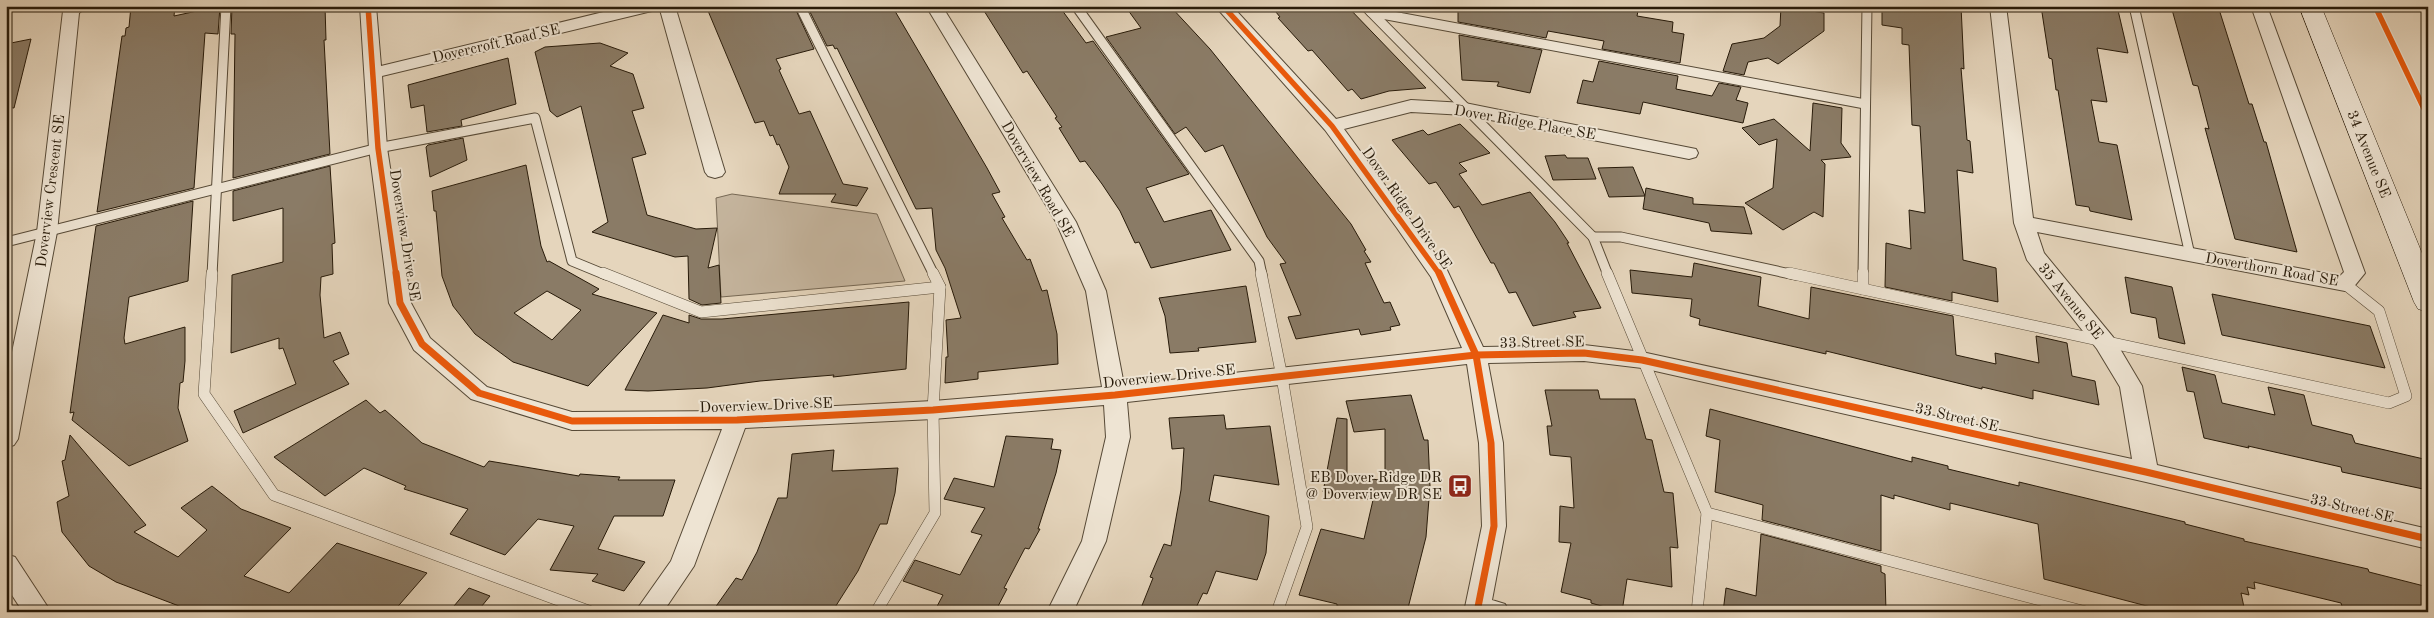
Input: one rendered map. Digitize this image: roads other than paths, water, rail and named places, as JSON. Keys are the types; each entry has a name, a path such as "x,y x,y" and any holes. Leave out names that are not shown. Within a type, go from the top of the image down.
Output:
{"street":[{"name":"Doverview Crescent SE","path":"6,440 47,232 71,11 80,6"},
{"name":"Doverview Drive SE","path":"368,6 378,148 400,303 422,344 478,394 572,421 737,420 933,410 1115,395 1476,355"},
{"name":"Dovercroft Road SE","path":"372,73 650,6"},
{"path":"667,6 715,172"},
{"name":"Doverview Road SE","path":"934,6 1066,222 1096,291 1115,395 1118,437 1094,541 1060,612"},
{"name":"Dover Ridge Drive SE","path":"1223,6 1332,126 1440,275 1476,355 1491,443 1494,526 1484,610"},
{"name":"35 Avenue SE","path":"1998,6 2024,223 2034,255 2105,343 2131,386 2146,472"},
{"name":"Doverthorn Road SE","path":"2024,223 2345,284 2356,273 2259,6"},
{"name":"34 Avenue SE","path":"2310,6 2428,302"},
{"name":"Dover Ridge Place SE","path":"1332,126 1411,106 1465,109 1689,154"},
{"name":"33 Street SE","path":"1476,355 1584,353 1642,360 2146,472 2428,539"},
{"path":"648,612 681,566 737,420"},
{"path":"6,565 38,612"}],"lane":[{"path":"226,6 218,189 204,394 274,495 591,612"},
{"path":"800,6 940,287 933,410 935,513 876,612"},
{"path":"1076,6 1259,261 1282,377 1307,527 1277,612"},
{"path":"1863,290 1867,6"},
{"path":"2134,6 2190,255"},
{"path":"1368,9 1865,104"},
{"path":"1368,9 1593,237 1642,360 1707,513 1698,612"},
{"path":"6,242 378,148 535,118 572,262 701,312 940,287"},
{"path":"1593,237 1621,237 2389,403 2406,396 2379,311 2345,284"},
{"path":"1707,513 2086,612"}],"place":[{"name":"EB Dover Ridge DR @ Doverview DR SE","path":"1460,486"}]}
